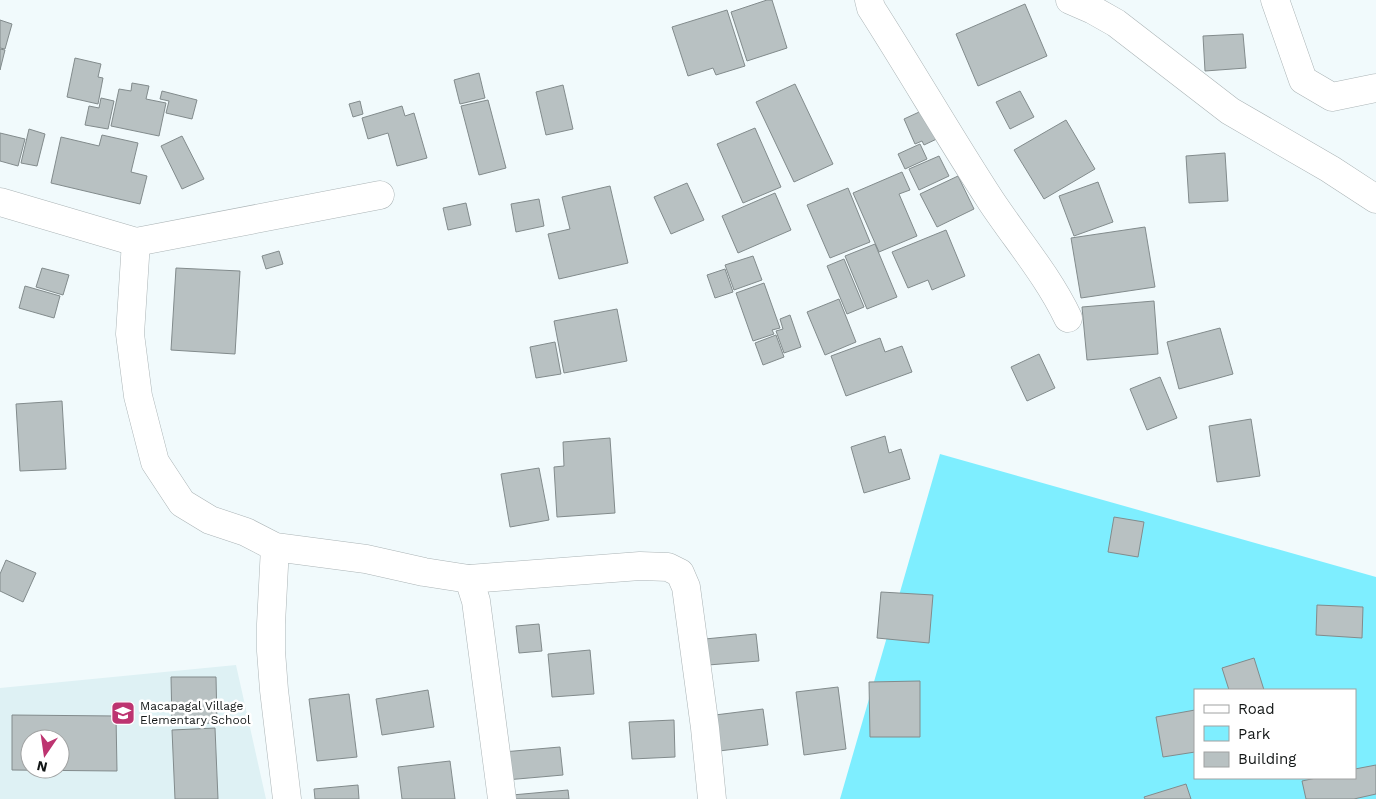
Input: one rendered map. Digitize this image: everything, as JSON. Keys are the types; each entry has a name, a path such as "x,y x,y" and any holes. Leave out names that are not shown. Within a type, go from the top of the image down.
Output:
{"street":[{"path":"870,0 871,8 916,79 953,143 1008,227 1058,296 1068,318"},
{"path":"1070,0 1116,23 1230,111 1330,169 1376,199"},
{"path":"1275,0 1303,80 1332,97 1376,88"},
{"path":"0,202 136,242 380,195"},
{"path":"136,242 130,334 138,396 155,462 182,503 210,520 246,532 276,547 366,560 469,580 640,566 668,567 680,573 686,587 705,728 712,799"},
{"path":"276,547 271,651 287,799"},
{"path":"469,580 476,601 502,799"}],"shaded area":[{"name":"Macapagal Village Elementary School","path":"236,665 266,799 0,799 0,688"}],"green space":[{"path":"940,454 1376,577 1376,799 840,799"}],"building":[{"path":"772,0 787,48 747,61 731,12"},
{"path":"1025,4 1047,56 978,86 956,34"},
{"path":"727,10 745,66 716,75 713,68 688,76 672,27"},
{"path":"0,20 12,24 5,49 0,48"},
{"path":"1243,34 1246,68 1205,71 1203,36"},
{"path":"0,49 5,50 0,70"},
{"path":"75,58 101,64 98,77 103,78 98,104 67,97"},
{"path":"479,73 485,98 460,104 454,80"},
{"path":"132,83 149,86 146,99 166,103 159,136 111,126 119,89 131,91"},
{"path":"795,84 833,164 794,182 756,102"},
{"path":"563,85 573,129 546,135 536,92"},
{"path":"162,91 197,100 192,119 166,113 169,101 160,99"},
{"path":"1020,91 1034,117 1010,129 996,102"},
{"path":"101,98 114,101 108,129 85,125 89,106 99,108"},
{"path":"488,100 506,168 479,175 461,106"},
{"path":"360,101 363,114 353,117 349,104"},
{"path":"402,106 405,116 414,113 427,158 397,166 388,133 368,139 362,118"},
{"path":"930,107 943,136 924,145 922,141 915,144 904,119"},
{"path":"1066,120 1095,169 1044,199 1014,150"},
{"path":"755,128 781,187 743,203 717,144"},
{"path":"29,129 45,134 37,166 21,163"},
{"path":"0,133 25,139 18,166 0,161"},
{"path":"102,135 138,143 131,172 147,176 140,204 51,183 61,137 99,146"},
{"path":"182,136 204,179 182,189 161,146"},
{"path":"920,144 927,159 905,169 898,154"},
{"path":"1225,153 1228,201 1189,203 1186,156"},
{"path":"939,156 949,176 919,190 909,169"},
{"path":"902,172 910,190 899,194 917,236 879,252 853,193"},
{"path":"958,176 974,209 937,227 920,194"},
{"path":"1098,182 1113,222 1074,236 1059,196"},
{"path":"687,183 704,220 671,234 654,197"},
{"path":"610,186 628,263 559,279 548,234 570,229 562,197"},
{"path":"848,188 870,242 830,258 807,205"},
{"path":"775,193 791,230 738,253 722,216"},
{"path":"539,199 544,226 516,232 511,204"},
{"path":"466,203 471,225 448,230 443,208"},
{"path":"1145,227 1155,287 1081,298 1071,238"},
{"path":"946,230 965,276 932,290 928,280 908,288 892,252"},
{"path":"875,244 897,297 867,309 845,256"},
{"path":"279,251 283,264 266,269 262,256"},
{"path":"753,256 762,280 734,290 725,265"},
{"path":"844,259 864,307 847,314 827,266"},
{"path":"42,268 69,275 63,295 36,287"},
{"path":"176,268 240,271 235,354 171,350"},
{"path":"725,269 733,292 715,298 707,275"},
{"path":"764,283 780,328 772,330 774,334 753,341 736,293"},
{"path":"25,286 60,296 54,318 19,308"},
{"path":"839,299 856,342 825,355 807,312"},
{"path":"1154,301 1158,354 1087,360 1082,307"},
{"path":"617,309 627,361 564,373 554,321"},
{"path":"790,315 801,347 784,353 776,331 783,329 780,319"},
{"path":"1220,328 1233,374 1179,389 1167,342"},
{"path":"776,335 784,357 763,365 755,343"},
{"path":"880,338 885,352 902,346 912,372 846,396 831,356"},
{"path":"555,342 561,374 536,378 530,347"},
{"path":"1039,354 1055,388 1027,401 1011,367"},
{"path":"1160,377 1177,418 1147,430 1130,389"},
{"path":"62,401 66,469 20,471 16,404"},
{"path":"1251,419 1260,476 1217,482 1209,426"},
{"path":"885,436 889,453 901,449 910,479 864,493 851,447"},
{"path":"610,438 615,513 557,517 554,467 564,466 563,442"},
{"path":"539,468 549,520 510,527 501,474"},
{"path":"1114,517 1144,522 1138,557 1108,552"},
{"path":"6,560 36,573 23,602 0,591 0,574"},
{"path":"881,592 933,595 929,643 877,638"},
{"path":"1317,605 1363,607 1362,638 1316,635"},
{"path":"539,624 542,651 519,653 516,626"},
{"path":"756,634 759,661 708,665 705,639"},
{"path":"590,650 594,694 552,697 548,654"},
{"path":"1254,658 1264,689 1229,689 1222,668"},
{"path":"171,677 216,677 217,723 172,724"},
{"path":"920,681 920,737 870,737 869,682"},
{"path":"838,687 846,749 804,755 796,692"},
{"path":"428,690 434,727 382,735 376,699"},
{"path":"349,694 357,757 317,761 309,699"},
{"path":"763,709 768,745 711,752 707,716"},
{"path":"1194,710 1194,752 1163,757 1156,717"},
{"path":"12,715 116,716 117,771 70,771 70,729 20,729 20,770 12,770"},
{"path":"674,720 675,757 632,759 629,722"},
{"path":"215,728 218,799 175,799 172,730"},
{"path":"560,747 563,775 506,780 503,752"},
{"path":"450,761 455,799 402,799 398,767"},
{"path":"1376,765 1376,794 1354,799 1306,799 1302,781 1311,779 1356,779 1356,769"},
{"path":"1186,784 1191,799 1145,799 1144,797"},
{"path":"358,785 359,799 315,799 314,789"},
{"path":"568,790 569,799 512,799 512,795"}],"place":[{"name":"Macapagal Village Elementary School","path":"123,713"}]}
